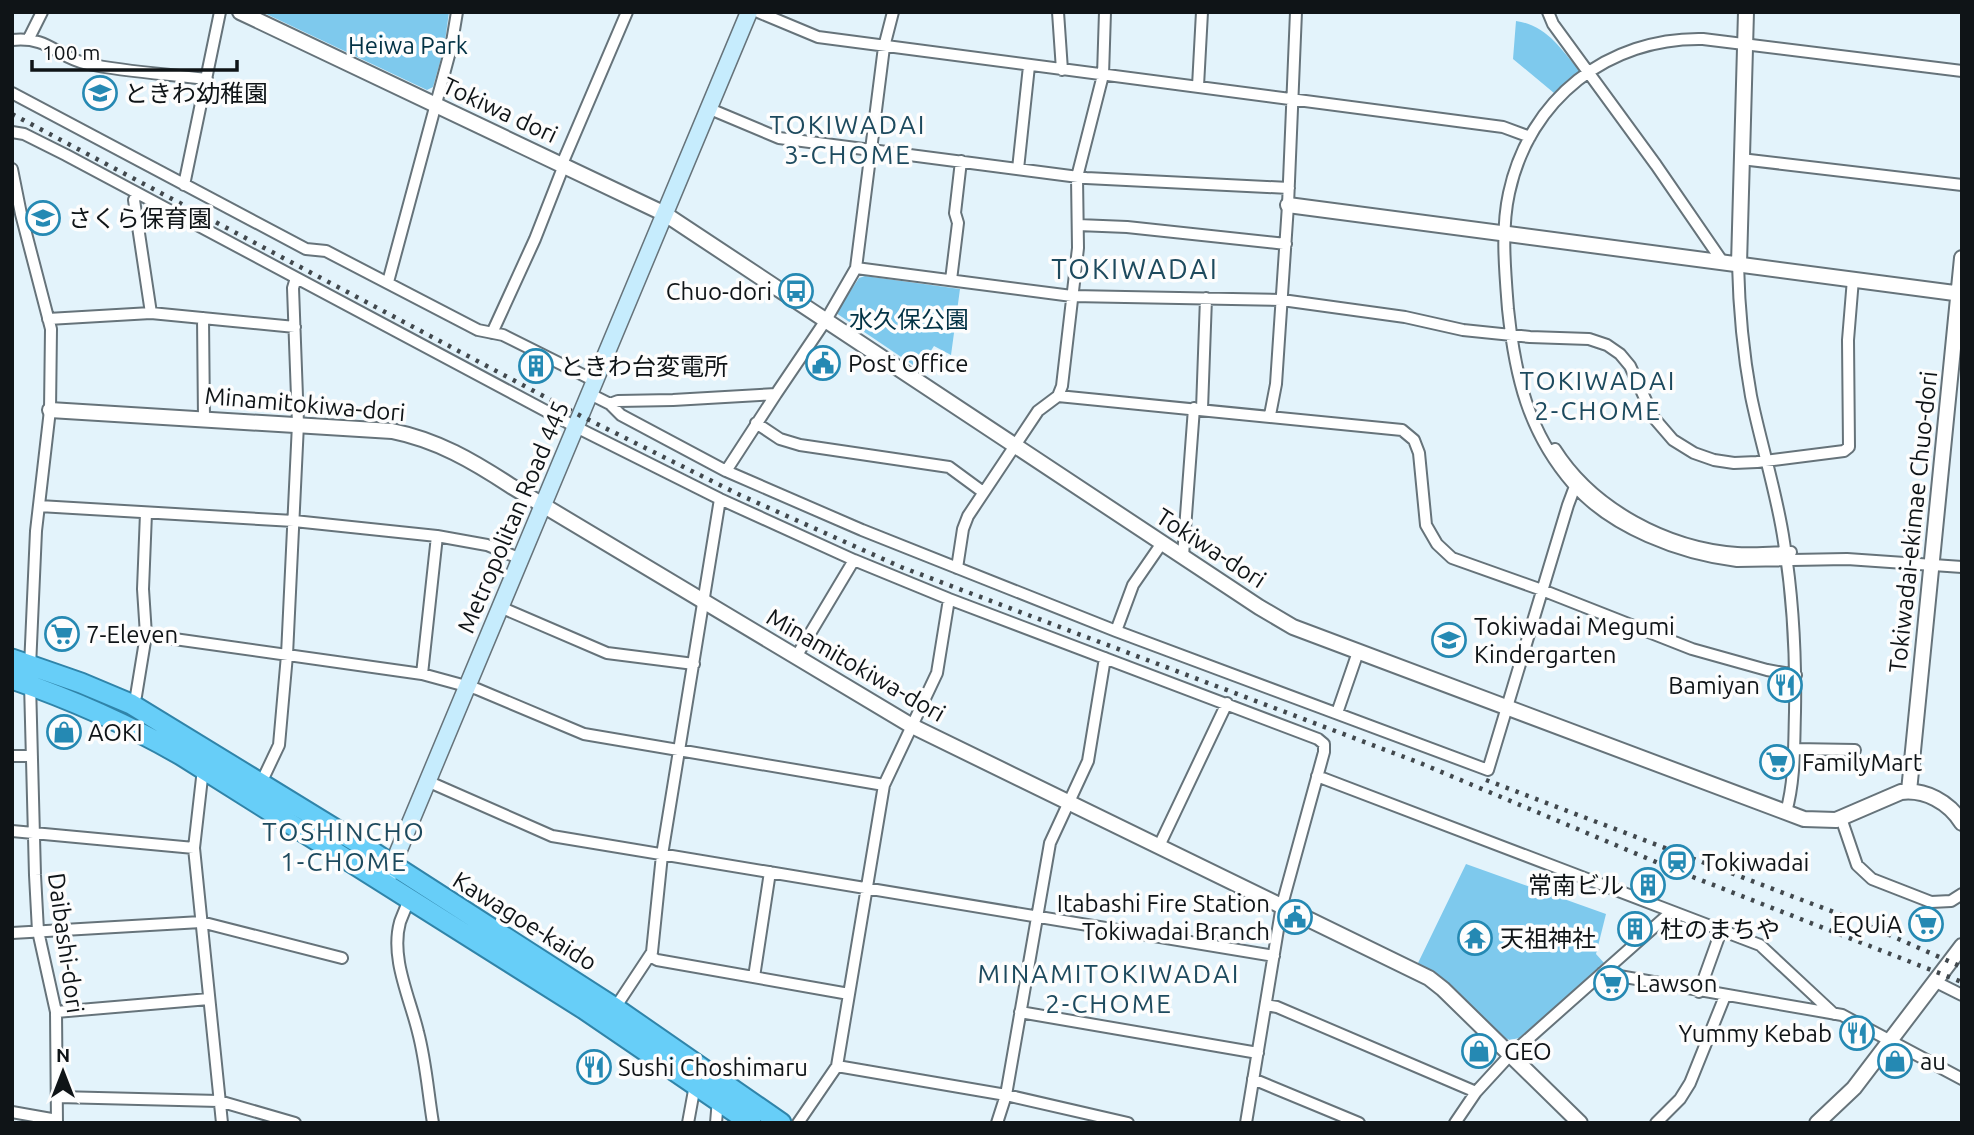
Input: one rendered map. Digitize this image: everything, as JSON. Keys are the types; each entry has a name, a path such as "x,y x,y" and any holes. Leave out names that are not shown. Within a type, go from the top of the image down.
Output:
{"highway":[{"name":"Kawagoe-kaido","path":"21,662 131,704 393,865 615,1008 781,1123"},
{"name":"Kawagoe-kaido","path":"21,682 129,725 203,769 573,1002 751,1123"}],"main road":[{"name":"Metropolitan Road 445","path":"384,885 749,12"}],"street":[{"path":"29,38 41,12"},
{"path":"184,185 220,12"},
{"name":"Tokiwa dori","path":"240,12 666,214"},
{"path":"388,282 452,48 457,12"},
{"path":"492,333 535,239 627,12"},
{"path":"758,12 818,37 1503,127 1530,137"},
{"path":"726,471 826,320 856,268 884,47 893,12"},
{"path":"1058,12 1062,70"},
{"path":"957,568 968,516 1038,411 1058,396 1062,386 1078,248 1077,177 1102,75 1105,12"},
{"path":"1198,86 1202,12"},
{"path":"1270,415 1276,384 1289,205 1296,12"},
{"path":"1536,12 1548,13 1553,24 1722,261"},
{"path":"1746,12 1738,264 1743,350 1786,556 1793,614 1796,675 1794,749 1786,812"},
{"path":"12,40 29,38 85,64 207,79"},
{"path":"1509,235 1509,194 1530,137 1549,108 1589,74 1621,54 1664,41 1703,39 1962,78"},
{"path":"1745,47 1962,71"},
{"path":"1018,169 1029,66"},
{"path":"1589,74 1555,111 1530,152 1516,195 1505,270 1521,384 1533,425 1554,461 1620,522 1675,548 1699,555 1737,561 1786,556 1962,561"},
{"path":"12,93 306,248 326,251 478,330 503,335 593,387 621,415 726,471 1116,631 1488,770 1576,482"},
{"path":"710,109 779,138 1077,177 1289,188"},
{"path":"12,132 24,134 576,427 720,499 948,599 1318,738 1324,744 1324,752 1282,905 1246,1123"},
{"path":"1741,159 1962,185"},
{"path":"951,281 958,223 955,213 961,161"},
{"name":"Daibashi-dori","path":"12,169 51,329 50,410 21,662 21,682 32,756 38,931 56,1012 57,1122"},
{"path":"137,194 134,200 151,313"},
{"path":"1289,205 1960,293"},
{"name":"Tokiwa-dori","path":"666,214 1293,627 1786,812 1818,821 1841,818"},
{"path":"1078,225 1127,227 1286,244"},
{"name":"Tokiwadai-ekimae Chuo-dori","path":"1909,791 1962,258"},
{"path":"856,268 1072,296 1282,300 1405,317 1464,330 1515,336 1589,339 1620,354 1630,366 1651,412 1673,440 1693,453 1734,463 1844,451 1849,447 1848,352 1853,279"},
{"path":"261,783 279,745 287,655 298,424 293,288 296,278"},
{"path":"1183,556 1206,298"},
{"path":"48,319 151,313 295,327"},
{"path":"203,318 204,419"},
{"path":"610,404 618,401 776,394"},
{"path":"1058,396 1402,430 1414,440 1419,453 1426,525 1437,544 1452,558 1692,649 1767,670 1796,675"},
{"name":"Minamitokiwa-dori","path":"50,410 298,424 392,431 418,436 477,464 912,726 1429,978 1580,1123"},
{"path":"757,424 780,439 800,445 949,467 983,492"},
{"path":"615,1008 652,952 662,855 720,499"},
{"path":"39,506 294,521 437,536 486,545 521,559"},
{"path":"131,704 136,696 146,635 142,590 146,513"},
{"path":"422,674 437,536"},
{"path":"1116,631 1133,584 1162,543"},
{"path":"796,657 854,560"},
{"path":"1931,561 1962,567"},
{"path":"798,1123 837,1066 884,785 937,673 948,599"},
{"path":"500,607 607,653 694,664"},
{"path":"146,635 422,674 467,686 584,734 884,785"},
{"path":"1337,713 1358,652"},
{"path":"997,1123 1006,1095 1050,842 1088,761 1105,658"},
{"path":"1159,846 1227,704"},
{"path":"1794,749 1855,750"},
{"path":"12,756 32,756"},
{"path":"203,769 194,848 222,1123"},
{"path":"1317,776 1760,945 1834,1014"},
{"path":"428,781 552,835 1274,956"},
{"path":"1960,818 1946,805 1928,795 1909,791 1841,818 1857,864 1872,878 1931,902 1951,901 1962,894"},
{"path":"12,831 194,848"},
{"path":"754,977 770,872"},
{"path":"417,881 400,922 398,953 425,1066 433,1123"},
{"path":"1461,1120 1476,1092 1510,1055 1671,913"},
{"path":"12,933 201,922 342,958"},
{"path":"1699,992 1721,931"},
{"path":"1817,1123 1847,1097 1961,948"},
{"path":"650,956 657,960 849,994"},
{"path":"1602,973 1842,1015 1962,1079"},
{"path":"1936,982 1962,995"},
{"path":"1802,1009 1809,992"},
{"path":"1656,1123 1680,1099 1690,1083 1725,996"},
{"path":"56,1012 209,999"},
{"path":"1266,1004 1476,1092"},
{"path":"1020,1012 1258,1053"},
{"path":"837,1066 1006,1095 1128,1123"},
{"path":"1253,1079 1359,1123"},
{"path":"688,1123 695,1085"},
{"path":"58,1097 219,1101 290,1122"},
{"path":"716,1123 718,1099"},
{"path":"12,1112 57,1122"}],"green space":[{"name":"Heiwa Park","path":"262,12 449,12 444,48 433,87 427,90"},
{"path":"1516,21 1527,23 1544,32 1579,70 1554,93 1513,59"},
{"name":"水久保公園","path":"865,276 960,289 951,355 934,346 919,369 836,313 859,278"},
{"path":"1466,864 1606,914 1596,954 1605,964 1519,1038 1505,1038 1418,963"}],"railway":[{"path":"12,114 581,416 740,495 901,567 1420,763 1675,870 1962,982"},
{"path":"1486,780 1860,922 1962,967"}],"place":[{"name":"ときわ幼稚園","path":"100,93"},
{"name":"さくら保育園","path":"43,218"},
{"name":"Chuo-dori","path":"796,291"},
{"name":"Post Office","path":"823,363"},
{"name":"ときわ台変電所","path":"536,366"},
{"name":"7-Eleven","path":"62,634"},
{"name":"Tokiwadai Megumi Kindergarten","path":"1449,640"},
{"name":"Bamiyan","path":"1785,685"},
{"name":"AOKI","path":"64,732"},
{"name":"FamilyMart","path":"1777,762"},
{"name":"Tokiwadai","path":"1677,862"},
{"name":"常南ビル","path":"1648,885"},
{"name":"Itabashi Fire Station Tokiwadai Branch","path":"1295,917"},
{"name":"EQUiA","path":"1926,924"},
{"name":"杜のまちや","path":"1635,929"},
{"name":"天祖神社","path":"1475,938"},
{"name":"Lawson","path":"1611,983"},
{"name":"Yummy Kebab","path":"1857,1033"},
{"name":"GEO","path":"1479,1051"},
{"name":"au","path":"1895,1061"},
{"name":"Sushi Choshimaru","path":"594,1067"}],"district":[{"name":"TOKIWADAI 3-CHOME","path":"848,139"},
{"name":"TOKIWADAI","path":"1135,268"},
{"name":"TOKIWADAI 2-CHOME","path":"1598,395"},
{"name":"TOSHINCHO 1-CHOME","path":"344,846"},
{"name":"MINAMITOKIWADAI 2-CHOME","path":"1109,988"}]}
